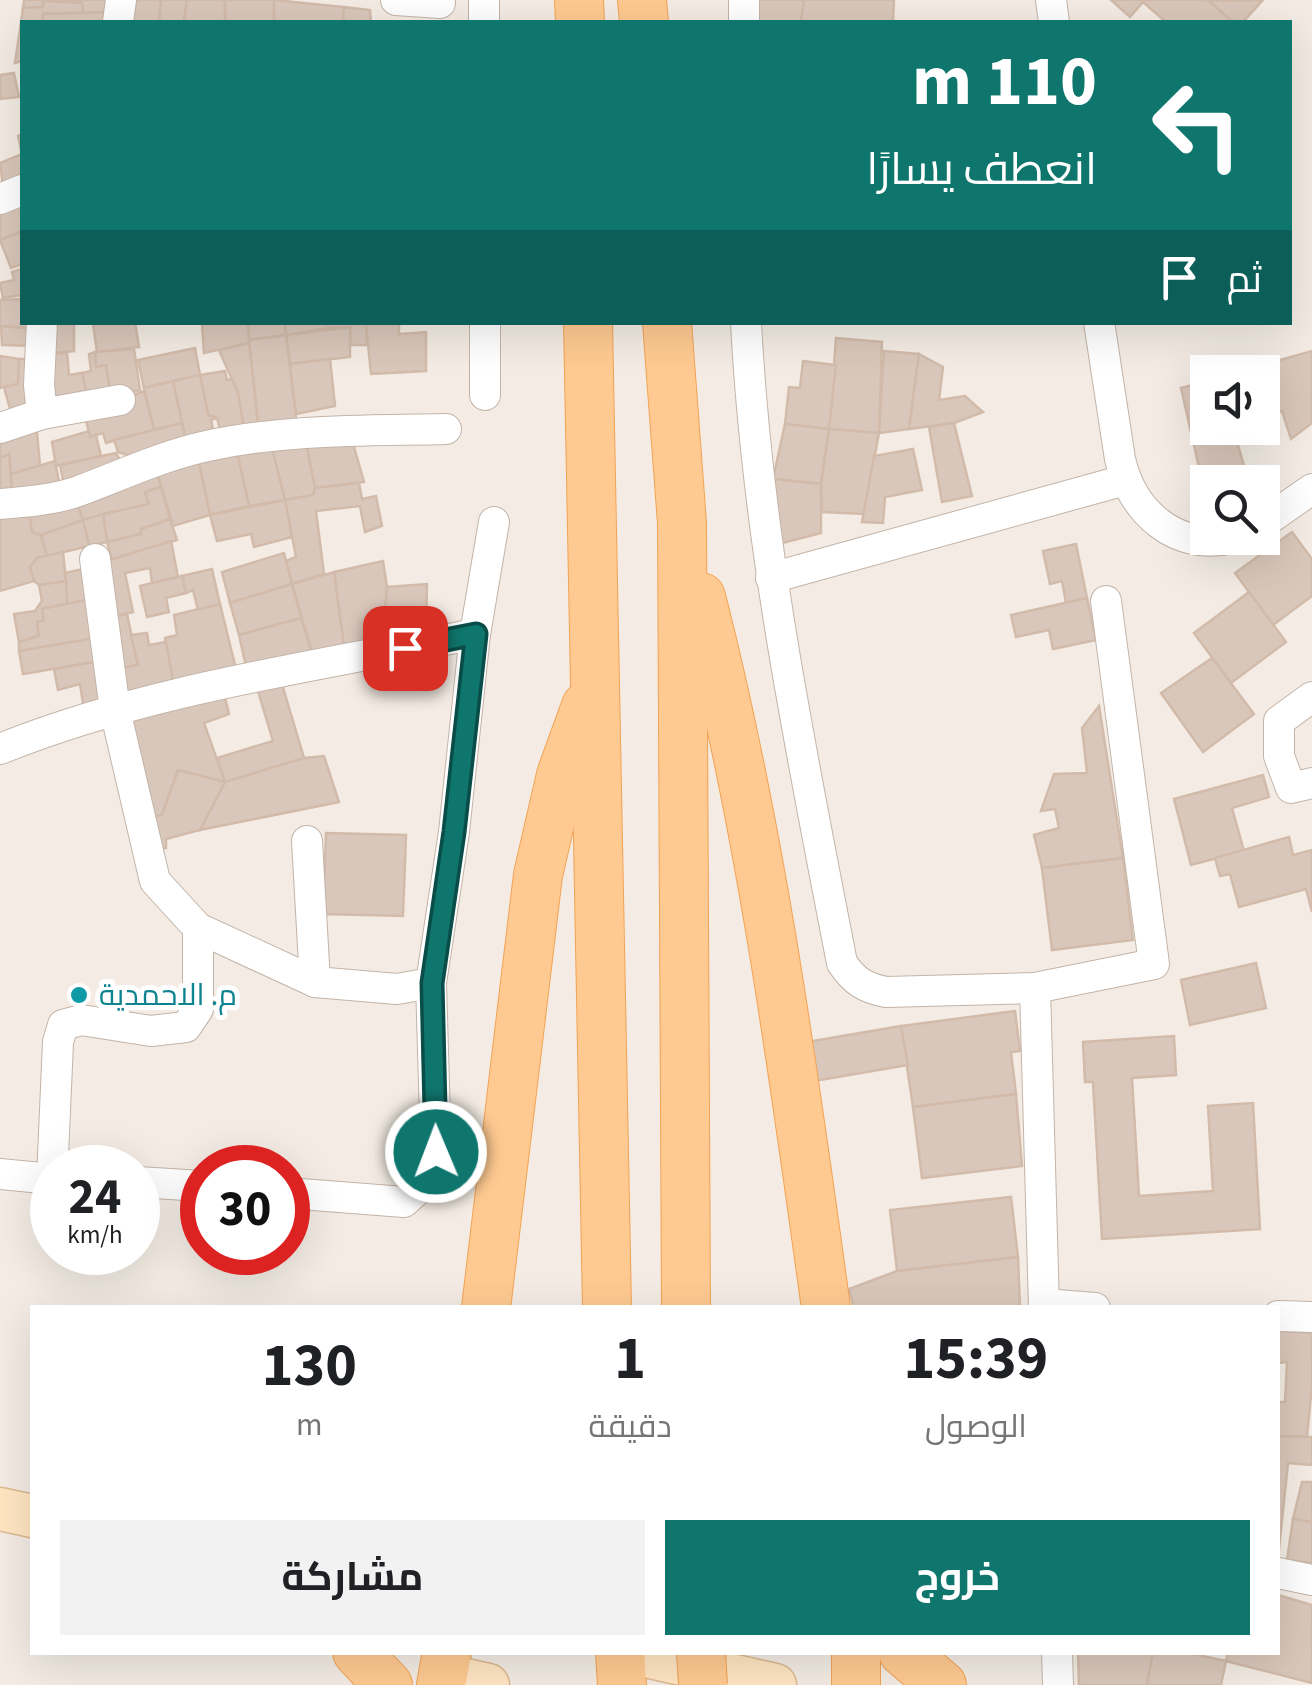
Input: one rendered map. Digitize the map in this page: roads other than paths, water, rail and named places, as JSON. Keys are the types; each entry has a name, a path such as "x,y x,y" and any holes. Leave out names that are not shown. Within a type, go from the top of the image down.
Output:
{"main road":[{"path":"588,325 607,1305"},
{"path":"666,325 682,523 686,1305"},
{"path":"682,523 755,839 791,1052 826,1305"},
{"path":"486,1305 538,875 561,775 597,680"},
{"path":"0,1509 30,1516"},
{"path":"360,1655 388,1685"},
{"path":"620,1655 622,1685"},
{"path":"641,1655 776,1685"},
{"path":"700,1655 703,1685"},
{"path":"856,1655 856,1685"},
{"path":"907,1655 942,1685"}],"street":[{"path":"396,0 440,2"},
{"path":"42,325 42,414"},
{"path":"485,325 486,396"},
{"path":"746,325 756,467 771,578 842,963 852,978 868,988 886,992 1035,988 1154,964 1106,602"},
{"path":"1099,325 1124,480 1139,507 1162,527 1190,539"},
{"path":"0,428 42,414 120,400"},
{"path":"0,504 73,493 146,464 210,446 304,431 446,429"},
{"path":"771,578 1124,480"},
{"path":"1280,511 1312,489"},
{"path":"310,1195 404,1202 427,1181 436,1152 432,983 494,522"},
{"path":"95,559 115,710 155,881 198,928 315,982 397,988 432,983"},
{"path":"0,748 115,710 476,634"},
{"path":"1307,703 1279,722 1280,756 1292,788 1312,783"},
{"path":"306,841 315,982"},
{"path":"53,1145 58,1042 64,1024 81,1020 151,1030 186,1027 198,1010 198,928"},
{"path":"1035,988 1044,1305"},
{"path":"0,1174 30,1177"},
{"path":"1280,1316 1312,1317"},
{"path":"1280,1572 1312,1580"},
{"path":"1057,1655 1058,1685"}],"place":[{"name":"م. الاحمدية","path":"79,995"}]}
